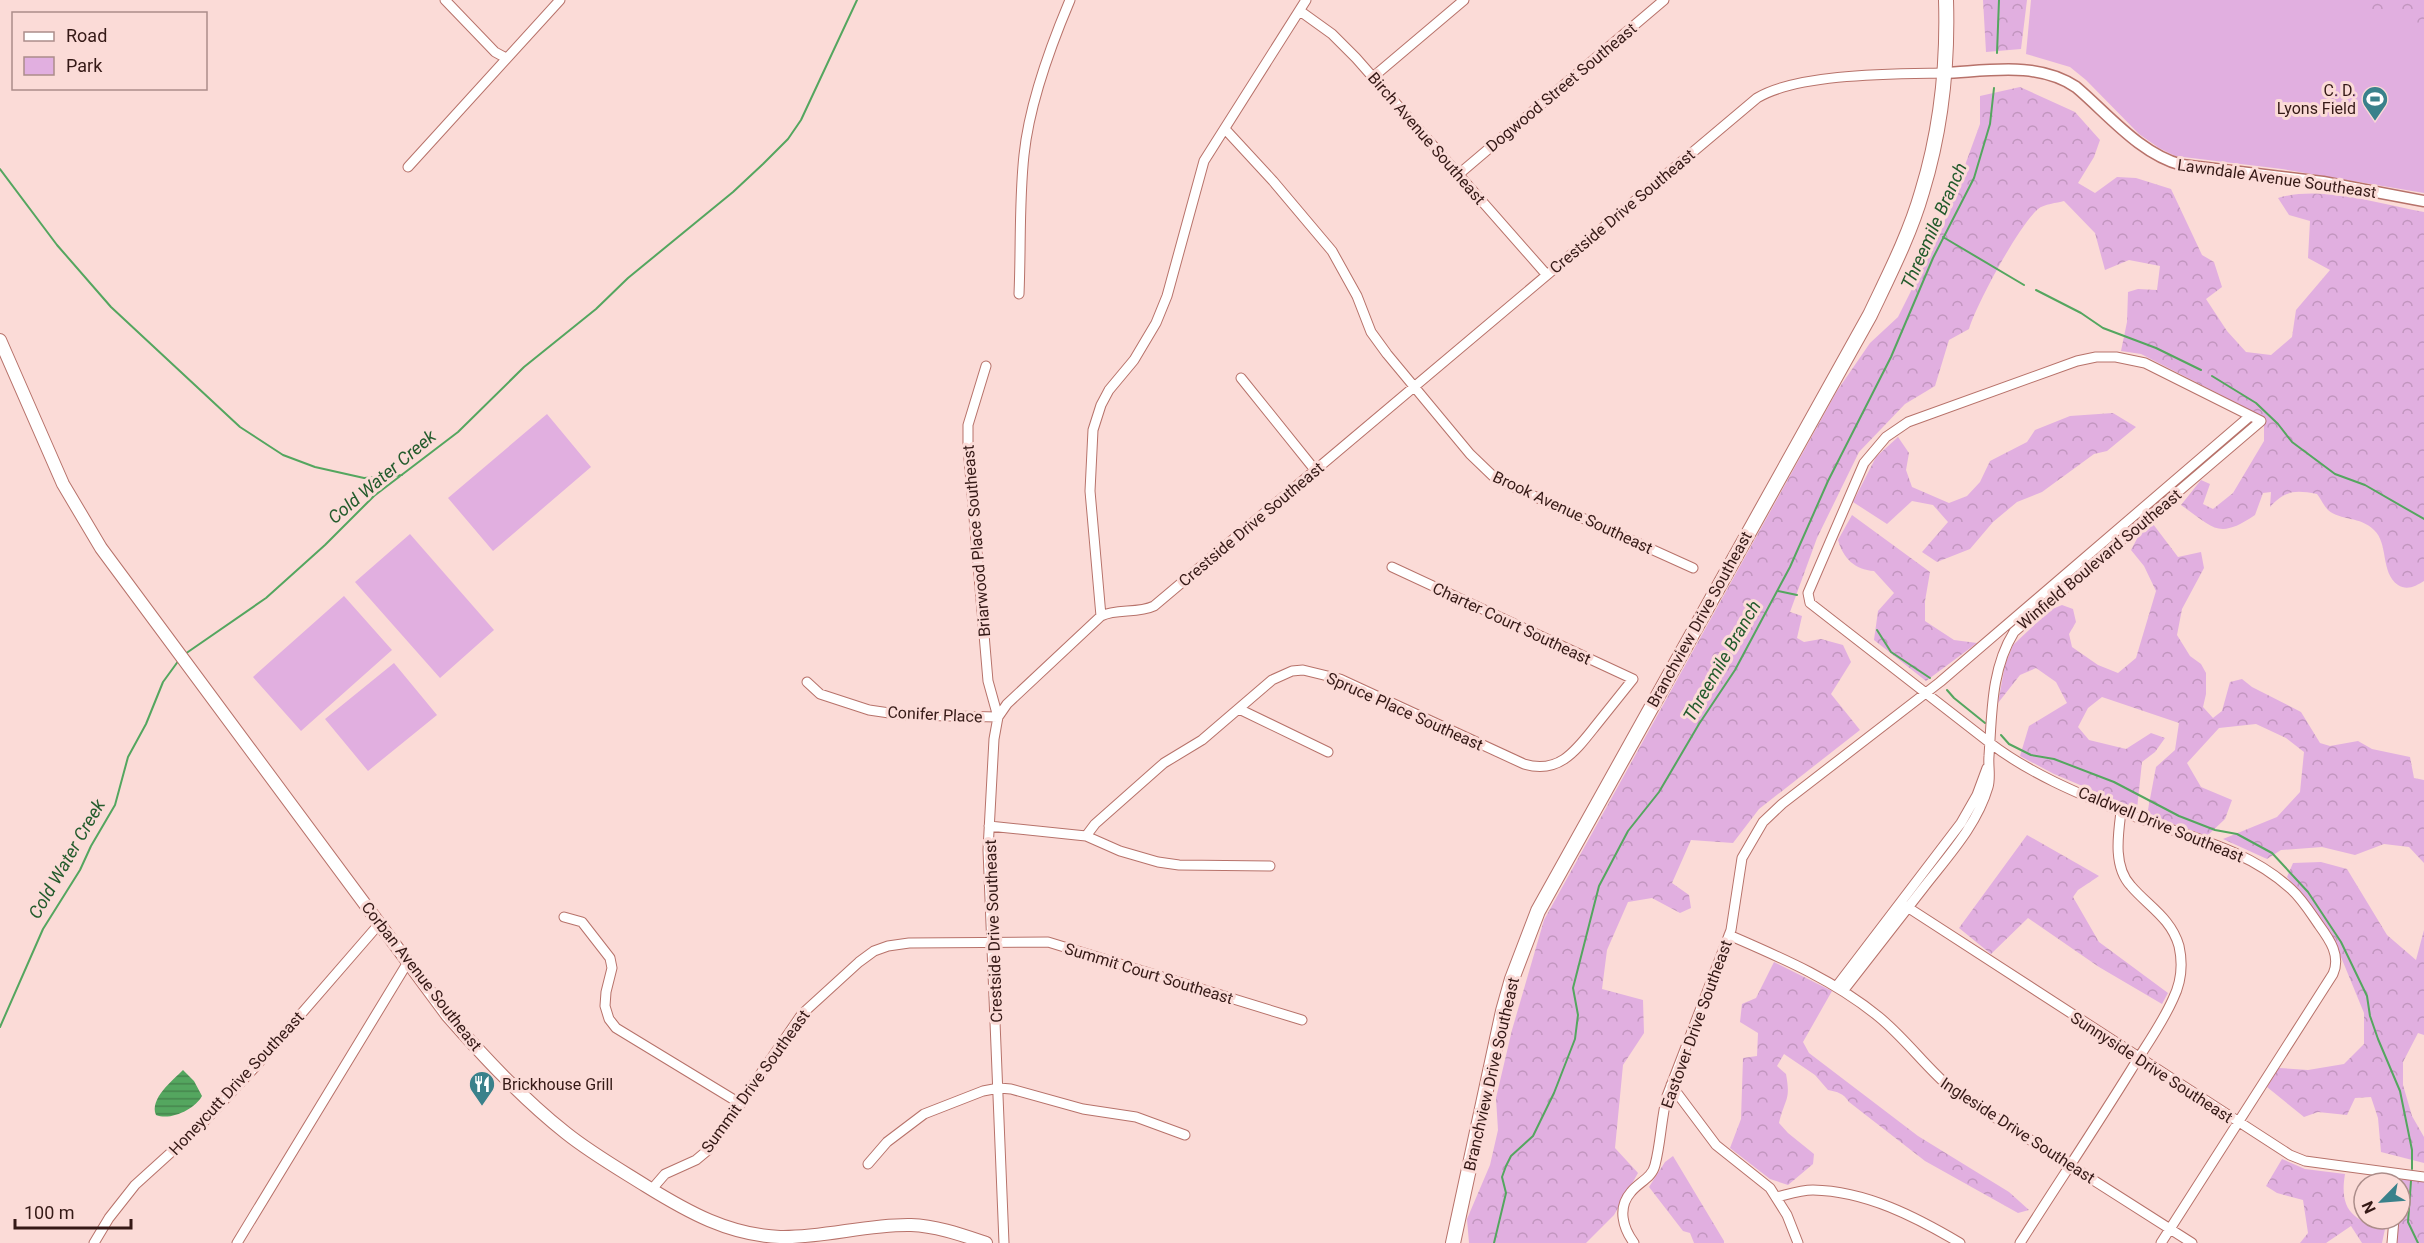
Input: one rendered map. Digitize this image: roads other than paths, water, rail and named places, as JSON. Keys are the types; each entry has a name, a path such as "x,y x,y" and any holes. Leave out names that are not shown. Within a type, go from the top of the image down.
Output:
{"main road":[{"name":"Branchview Drive Southeast","path":"1453,1243 1503,1011 1521,953 1538,911 1870,315 1898,254 1922,192 1935,139 1944,73 1946,0"},
{"name":"Corban Avenue Southeast","path":"0,340 63,484 101,548 452,1020 528,1101 584,1146 686,1210 753,1239 912,1225 942,1230 986,1243"}],"street":[{"path":"445,0 495,52 506,58"},
{"path":"408,167 560,0"},
{"path":"1019,294 1023,176 1027,132 1061,21 1070,0"},
{"path":"998,717 1007,704 1101,616 1090,491 1093,430 1101,405 1109,390 1134,360 1156,323 1182,246 1204,161 1306,0"},
{"path":"1373,77 1464,0"},
{"name":"Dogwood Street Southeast","path":"1459,174 1664,0"},
{"name":"Birch Avenue Southeast","path":"1300,11 1332,34 1373,77 1546,274"},
{"name":"Lawndale Avenue Southeast","path":"1944,73 2028,70 2063,78 2150,151 2170,162 2323,182 2424,201"},
{"name":"Crestside Drive Southeast","path":"1101,616 1154,606 1722,125 1769,91 1798,83 1897,74 1944,73"},
{"name":"Brook Avenue Southeast","path":"1224,129 1332,251 1357,296 1371,332 1470,454 1496,478 1693,568"},
{"name":"Caldwell Drive Southeast","path":"2161,1243 2333,974 2337,962 2334,949 2301,899 2259,865 2226,848 2121,812 2029,768 1990,743 1810,603 1808,593 1864,463 1886,437 1908,422 2077,361 2096,357 2130,358 2145,363 2250,416"},
{"name":"Briarwood Place Southeast","path":"986,366 968,425 968,447 988,681 998,717"},
{"path":"1241,378 1315,470"},
{"name":"Winfield Boulevard Southeast","path":"1839,989 1905,906 1968,811 1989,763 1998,666 2005,646 2014,632 2261,422 2250,416 2008,624"},
{"name":"Charter Court Southeast","path":"1392,567 1633,680"},
{"name":"Eastover Drive Southeast","path":"1634,1243 1623,1223 1624,1205 1630,1193 1650,1175 1655,1167 1661,1120 1671,1085 1729,935 1742,858 1763,822 1782,804 1926,692 2008,624"},
{"name":"Spruce Place Southeast","path":"1086,836 1095,824 1164,763 1202,740 1272,680 1281,675 1303,670 1340,679 1524,764 1545,767 1561,762 1575,752 1633,680"},
{"name":"Conifer Place","path":"807,682 820,694 869,710 903,716 998,717"},
{"path":"1239,709 1328,752"},
{"name":"Crestside Drive Southeast","path":"998,717 994,739 988,850 1004,1243"},
{"path":"2020,1243 2173,1000 2181,975 2181,957 2171,928 2148,901 2131,887 2121,868 2118,850 2121,812"},
{"path":"989,826 1086,836 1120,851 1158,862 1179,865 1270,866"},
{"name":"Sunnyside Drive Southeast","path":"1905,906 2274,1147 2305,1161 2359,1171"},
{"path":"564,917 582,922 610,958 612,968 605,1006 609,1019 616,1028 741,1104"},
{"name":"Honeycutt Drive Southeast","path":"94,1243 109,1218 128,1194 213,1113 380,923"},
{"name":"Ingleside Drive Southeast","path":"1729,935 1810,972 1839,989 1878,1017 1905,1041 1933,1074 1954,1092 2192,1243"},
{"name":"Summit Court Southeast","path":"993,943 1048,942 1302,1020"},
{"name":"Summit Drive Southeast","path":"652,1189 665,1174 696,1160 708,1150 802,1014 873,951 909,943 993,943"},
{"path":"237,1243 408,962"},
{"path":"1671,1085 1716,1145 1757,1176 1777,1197 1798,1243"},
{"path":"868,1164 887,1142 924,1114 983,1091 999,1088 1011,1089 1083,1108 1136,1117 1185,1135"},
{"path":"1777,1197 1813,1190 1863,1198 1899,1211 1960,1243"}],"waterway":[{"name":"Cold Water Creek","path":"185,654 266,598 325,545 374,496 458,432 524,367 596,309 628,278 733,192 763,164 788,139 801,120 857,0"},
{"name":"Threemile Branch","path":"1997,53 1999,0"},
{"name":"Threemile Branch","path":"1494,1243 1506,1193 1502,1177 1506,1166 1511,1156 1533,1136 1554,1093 1575,1039 1578,1015 1573,988 1599,886 1628,831 1659,792 1699,724 1735,670 1790,567 1828,481 1891,357 1933,258 1974,178 1990,124 1994,88"},
{"path":"0,169 57,245 111,307 240,427 283,455 315,467 364,478 402,475"},
{"path":"1943,237 2024,285"},
{"path":"2036,290 2081,313 2103,328 2156,348 2201,370"},
{"path":"2212,376 2256,403 2278,424 2292,442 2335,474 2365,485 2424,519"},
{"path":"1778,591 1797,595"},
{"path":"1877,630 1891,652 1930,678"},
{"name":"Cold Water Creek","path":"0,1027 43,929 80,870 115,805 128,757 146,724 163,682 179,660"},
{"path":"1947,690 1985,723"},
{"path":"2001,735 2009,744 2031,755 2054,759 2114,782 2179,816 2215,830 2237,834 2272,853 2308,892 2341,942 2367,996 2370,1016 2400,1091 2412,1150 2412,1169"},
{"path":"2412,1230 2418,1243"}],"place":[{"name":"C. D. Lyons Field","path":"2375,122"},
{"name":"Brickhouse Grill","path":"482,1107"}]}
